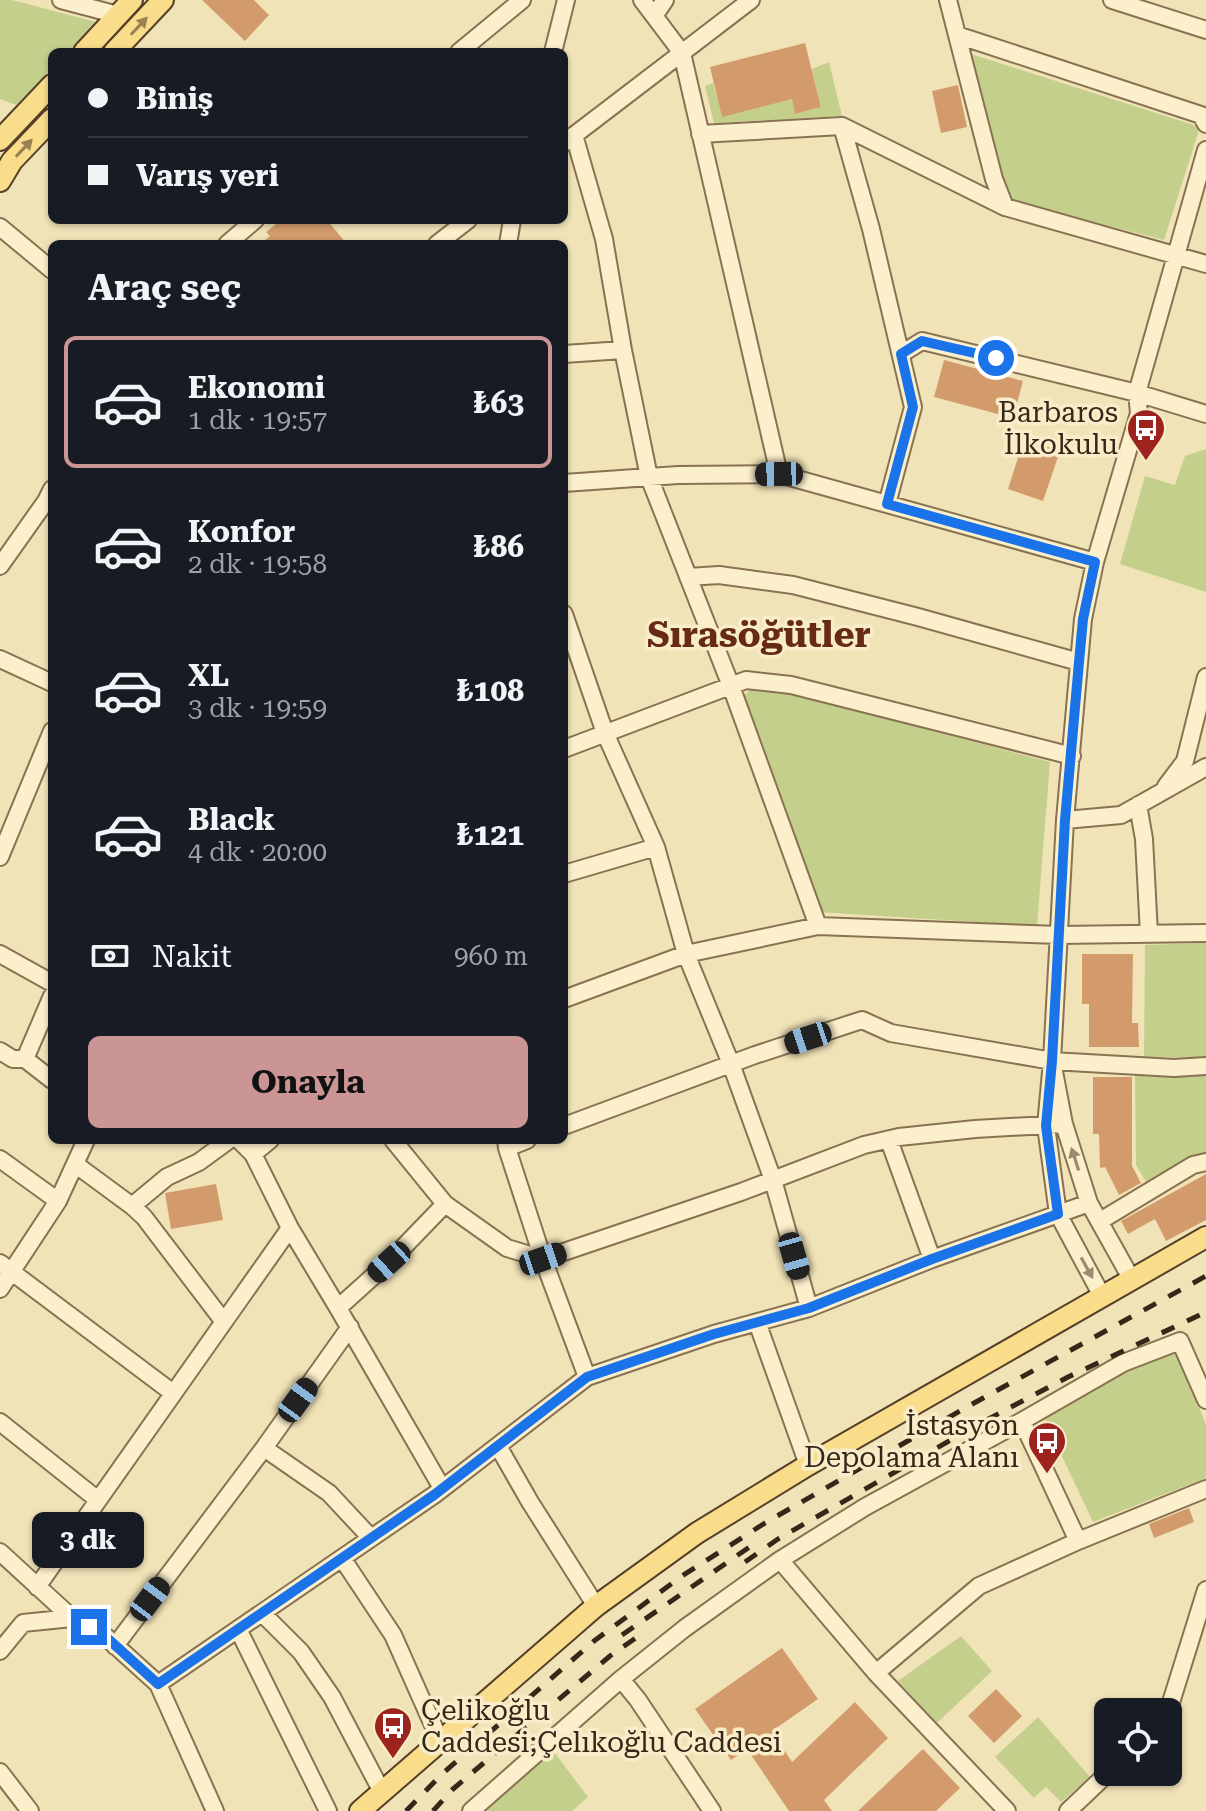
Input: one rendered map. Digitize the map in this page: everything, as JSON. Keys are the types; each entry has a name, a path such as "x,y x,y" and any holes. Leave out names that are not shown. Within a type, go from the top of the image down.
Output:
{"main road":[{"path":"118,48 163,0"},
{"path":"88,48 125,7"},
{"path":"3,132 48,89"},
{"path":"0,181 12,161 48,123"},
{"path":"360,1811 596,1606 697,1533 808,1465 1206,1237"}],"street":[{"path":"61,0 125,7"},
{"path":"464,48 522,0"},
{"path":"554,48 566,0"},
{"path":"642,0 682,53 779,474"},
{"path":"654,16 665,0"},
{"path":"751,0 569,139 604,239 649,477 731,686 818,926"},
{"path":"948,0 994,179 1005,207"},
{"path":"1112,0 1206,30"},
{"path":"957,35 1201,115 1206,124"},
{"path":"700,134 842,126 1005,207 1206,264"},
{"path":"842,126 871,229 913,407 887,504"},
{"path":"1102,1296 1058,1214 1046,1126 1065,820 1079,662 1083,619 1095,562 1139,413 1137,393 1206,150"},
{"path":"232,240 250,224"},
{"path":"442,240 463,224"},
{"path":"0,227 48,267"},
{"path":"901,354 922,341 1137,393 1206,414"},
{"path":"568,354 623,350"},
{"path":"568,483 779,474 1095,562"},
{"path":"0,566 48,500"},
{"path":"688,577 719,575 793,585 1079,662"},
{"path":"568,626 605,733 656,847 686,954 731,1064 773,1180 809,1308"},
{"path":"0,659 48,681"},
{"path":"568,747 746,680 791,685 1072,756"},
{"path":"1161,792 1185,761 1205,687"},
{"path":"0,857 48,741"},
{"path":"1065,820 1121,815 1206,767"},
{"path":"1138,805 1144,839 1149,934"},
{"path":"568,873 656,847"},
{"path":"568,998 686,954 818,926 1059,935 1206,933"},
{"path":"0,954 48,981"},
{"path":"25,1059 48,1005"},
{"path":"568,1125 731,1064 862,1020 891,1033 1052,1061 1174,1068 1206,1066"},
{"path":"0,1051 13,1059 25,1059 48,1077"},
{"path":"1052,1061 1064,1124 1089,1203 1132,1280"},
{"path":"396,1144 445,1204 507,1248 543,1259 773,1180 864,1145 975,1129 1064,1124"},
{"path":"889,1140 932,1259"},
{"path":"0,1289 6,1267 58,1201 84,1144"},
{"path":"132,1206 167,1177 199,1162 224,1144"},
{"path":"243,1144 253,1154 290,1228 442,1488"},
{"path":"253,1154 265,1144"},
{"path":"506,1144 543,1259 587,1377"},
{"path":"0,1159 58,1201"},
{"path":"1100,1221 1193,1165 1206,1162"},
{"path":"75,1164 144,1217 224,1322"},
{"path":"158,1684 442,1488 587,1377 714,1334 809,1308 932,1259 1089,1203"},
{"path":"338,1308 389,1262 445,1204"},
{"path":"37,1587 290,1228"},
{"path":"6,1267 173,1393"},
{"path":"757,1322 808,1465"},
{"path":"115,1646 264,1448 350,1327"},
{"path":"471,1811 621,1679 685,1628 780,1560 865,1507 1123,1363 1180,1341 1206,1400"},
{"path":"1022,1421 1078,1541"},
{"path":"0,1422 98,1500"},
{"path":"498,1446 596,1606"},
{"path":"264,1448 329,1493 371,1538"},
{"path":"876,1673 979,1586 1078,1541 1206,1489"},
{"path":"0,1552 72,1618 106,1637 158,1684 215,1811"},
{"path":"342,1558 393,1635 441,1743"},
{"path":"780,1560 876,1673 1007,1811"},
{"path":"1173,1698 1206,1590"},
{"path":"262,1613 301,1652 332,1697 382,1792"},
{"path":"0,1651 23,1623 72,1618"},
{"path":"238,1629 328,1811"},
{"path":"621,1679 712,1811"},
{"path":"0,1772 30,1811"},
{"path":"1068,1811 1094,1786"}],"green space":[{"path":"0,0 12,0 96,22 71,48 48,48 48,72 16,105 0,99"},
{"path":"971,54 1200,127 1164,240 1010,200"},
{"path":"829,62 842,116 714,123 705,86 713,83 722,116 792,99 796,114 821,107 812,69"},
{"path":"1206,449 1206,592 1120,564 1145,476 1175,485 1185,456"},
{"path":"750,690 779,691 1050,762 1037,926 818,912 741,698"},
{"path":"1206,943 1206,1058 1144,1057 1145,945"},
{"path":"1206,1073 1206,1153 1193,1155 1148,1185 1136,1165 1135,1074"},
{"path":"1167,1350 1180,1356 1206,1425 1206,1478 1093,1522 1044,1418"},
{"path":"961,1636 992,1671 937,1723 898,1681"},
{"path":"1038,1717 1090,1777 1061,1802 1046,1787 1034,1798 995,1757"},
{"path":"551,1748 588,1797 572,1811 486,1811"}],"building":[{"path":"202,0 254,0 269,15 245,41"},
{"path":"805,43 821,107 795,114 792,99 722,117 710,67"},
{"path":"958,85 967,127 941,133 932,91"},
{"path":"276,224 330,224 344,240 265,240 270,236 266,232"},
{"path":"944,360 1023,381 1013,418 934,397"},
{"path":"1024,439 1060,451 1043,501 1008,489"},
{"path":"1082,954 1133,954 1132,1023 1138,1023 1139,1047 1089,1047 1089,1004 1082,1004"},
{"path":"1093,1077 1132,1077 1132,1166 1141,1183 1119,1195 1105,1167 1100,1168 1099,1134 1093,1134"},
{"path":"1206,1174 1206,1220 1166,1241 1155,1219 1128,1234 1121,1221"},
{"path":"216,1184 223,1220 171,1229 165,1193"},
{"path":"1189,1508 1194,1522 1154,1538 1149,1524"},
{"path":"782,1648 818,1699 772,1731 792,1762 855,1702 888,1738 824,1800 832,1811 789,1811 747,1749 731,1760 695,1709"},
{"path":"996,1689 1022,1716 994,1743 968,1716"},
{"path":"923,1749 960,1788 936,1811 858,1811"}],"railway":[{"path":"406,1811 441,1775 594,1641 682,1576 765,1523 965,1408 1206,1276"},
{"path":"745,1562 778,1539 977,1425 1068,1377 1206,1312"},
{"path":"622,1635 751,1546"},
{"path":"433,1811 453,1789 610,1656 640,1635"}],"place":[{"name":"Barbaros İlkokulu","path":"1146,462"},
{"name":"İstasyon Depolama Alanı","path":"1047,1475"},
{"name":"Çelikoğlu Caddesi;Çelıkoğlu Caddesi","path":"393,1760"}],"district":[{"name":"Sırasöğütler","path":"759,635"}],"route":[{"path":"89,1627 106,1637 158,1684 434,1495 587,1377 714,1334 809,1308 932,1259 1058,1214 1046,1126 1065,820 1083,619 1095,562 887,504 913,407 901,354 922,341 996,358"}]}
